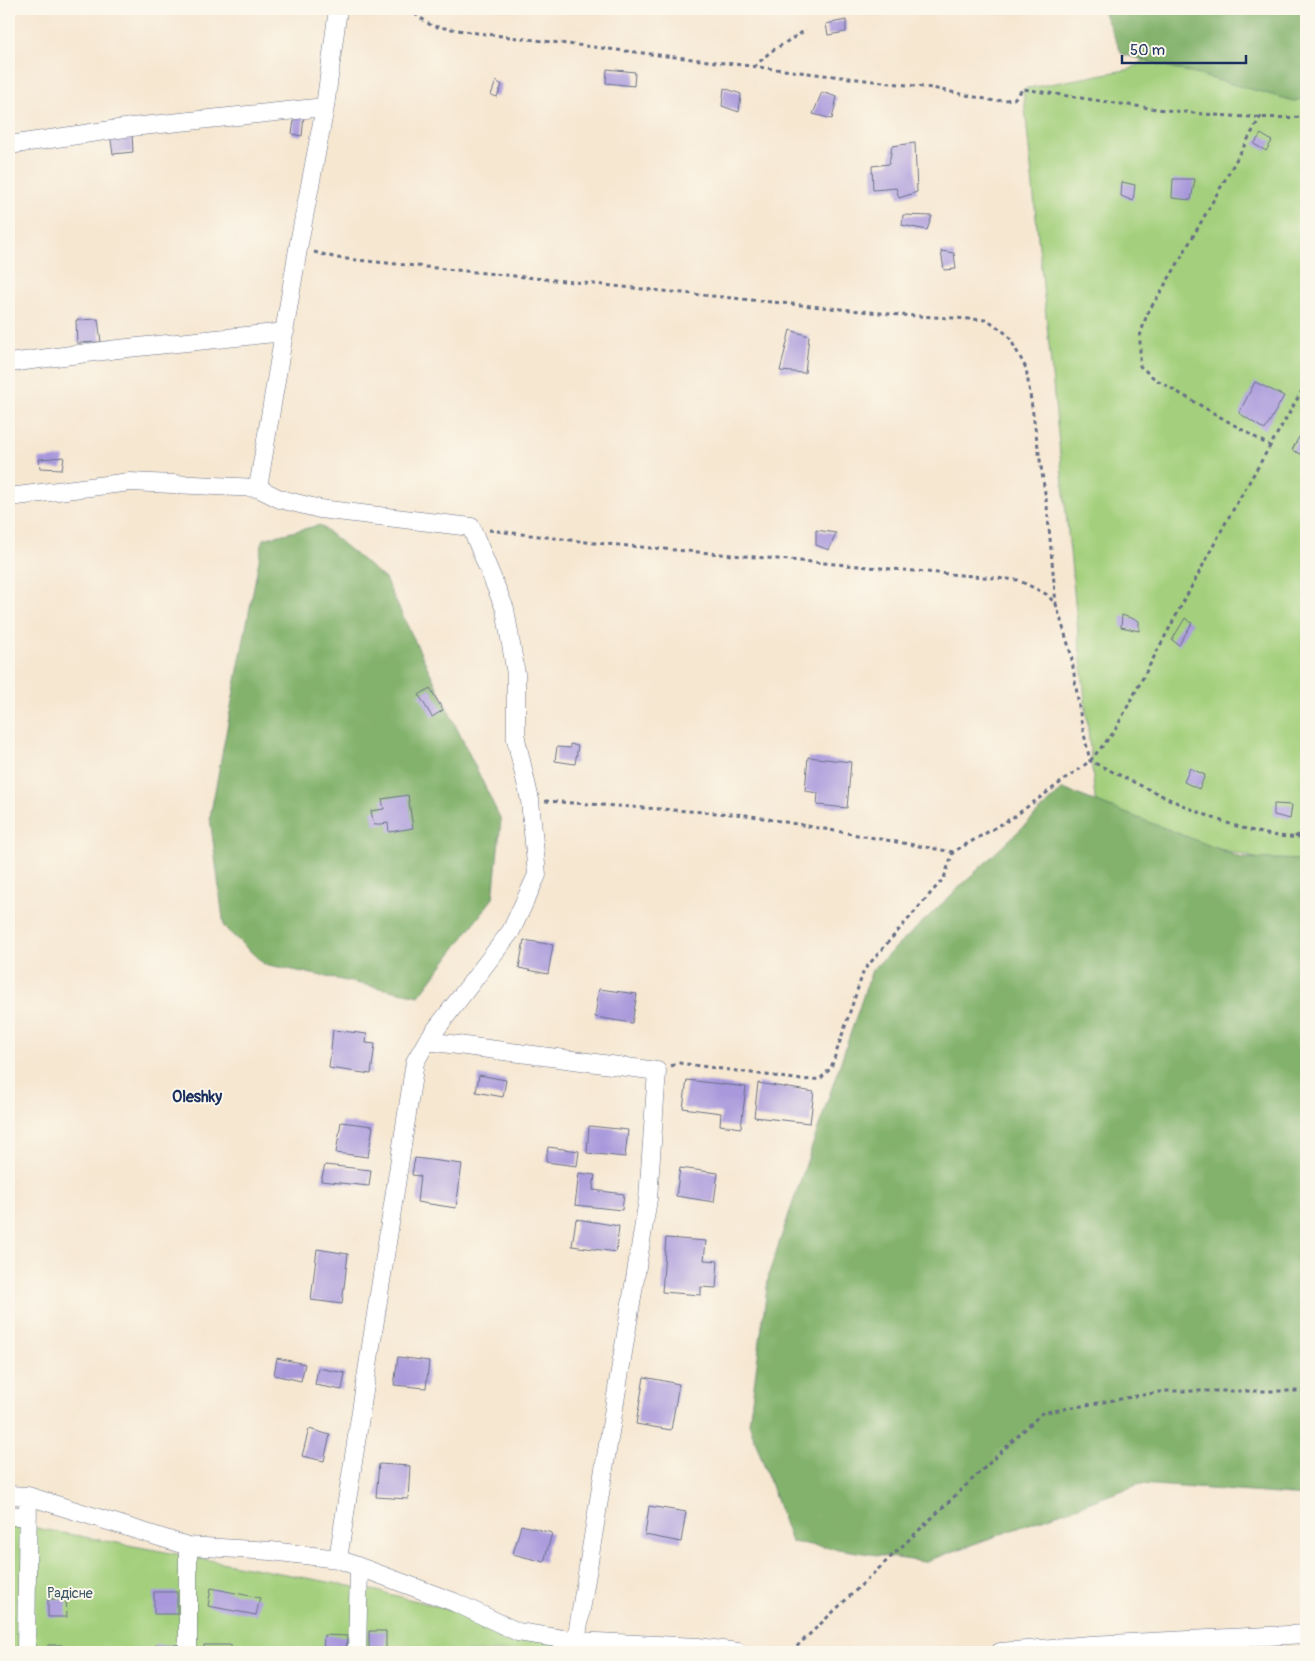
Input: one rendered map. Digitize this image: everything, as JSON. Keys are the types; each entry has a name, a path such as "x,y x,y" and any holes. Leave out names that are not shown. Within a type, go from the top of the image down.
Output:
{"street":[{"path":"258,488 299,243 325,107 338,9"},
{"path":"9,145 132,127 325,107"},
{"path":"9,363 118,349 285,332"},
{"path":"9,497 130,482 258,488 280,498 320,509 471,527 505,609 516,674 516,739 530,800 537,875 511,931 427,1041 415,1062 338,1559"},
{"path":"427,1041 657,1071 648,1199 576,1641"},
{"path":"9,1495 28,1496 188,1546 271,1551 338,1559 454,1602 518,1632 576,1641 738,1652"},
{"path":"26,1652 28,1496"},
{"path":"9,1516 28,1516"},
{"path":"188,1546 188,1652"},
{"path":"357,1652 359,1567"},
{"path":"1000,1652 1090,1645 1306,1634"}],"path":[{"path":"408,9 432,26 932,88 996,101 1014,99 1023,89 1128,106 1261,116 1306,117"},
{"path":"754,67 770,52 806,30"},
{"path":"1261,116 1147,314 1140,336 1140,366 1155,379 1272,447"},
{"path":"299,243 315,253 337,258 900,314 988,320 1008,335 1026,368 1047,506 1056,604 1071,654 1081,720 1090,761"},
{"path":"530,800 746,816 953,852 1012,818 1090,761 1114,732 1226,522 1272,447 1306,384"},
{"path":"471,527 595,543 1018,580 1046,594 1056,604"},
{"path":"1090,761 1230,825 1292,838 1306,837"},
{"path":"1292,838 1306,830"},
{"path":"657,1071 679,1063 802,1080 820,1079 832,1068 864,970 944,878 953,852"},
{"path":"791,1652 1042,1413 1165,1392 1306,1391"}],"green space":[{"path":"1102,9 1306,9 1306,33 1302,36 1306,37 1306,99 1294,101 1122,54"},
{"path":"1214,9 1306,9 1306,871 1097,818 1023,89 1131,69"},
{"path":"320,525 385,579 501,820 493,898 419,996 264,964 224,927 210,817 263,539"},
{"path":"1063,789 1242,858 1306,860 1306,1496 1140,1484 924,1562 791,1542 749,1423 769,1273 872,970"},
{"name":"Радісне","path":"9,1523 377,1591 619,1652 9,1652"}],"building":[{"path":"846,20 846,32 828,35 826,24"},
{"path":"607,69 635,72 634,86 606,83"},
{"path":"496,81 502,85 497,97 491,95"},
{"path":"724,88 741,94 739,112 722,106"},
{"path":"822,92 837,97 832,119 813,114"},
{"path":"295,114 304,116 302,136 292,134"},
{"path":"132,133 133,152 113,154 110,134"},
{"path":"1261,134 1272,141 1266,151 1254,144"},
{"path":"915,143 917,192 899,198 896,188 873,190 872,166 889,164 892,146"},
{"path":"1173,179 1195,179 1191,200 1172,198"},
{"path":"1122,182 1135,185 1133,201 1121,196"},
{"path":"903,215 932,216 927,230 902,225"},
{"path":"941,251 954,253 956,269 944,270"},
{"path":"98,319 101,342 77,343 76,320"},
{"path":"790,330 809,336 805,373 780,371"},
{"path":"1255,382 1284,396 1265,430 1239,413"},
{"path":"1299,437 1306,441 1303,455 1292,450"},
{"path":"64,457 62,469 40,468 39,459"},
{"path":"816,530 836,533 829,550 816,545"},
{"path":"1122,615 1139,621 1139,631 1121,627"},
{"path":"1185,618 1192,623 1179,645 1172,640"},
{"path":"430,688 443,710 432,717 419,695"},
{"path":"570,744 578,746 575,764 555,761 557,747 570,748"},
{"path":"808,757 851,762 847,808 817,805 818,793 805,791"},
{"path":"1190,768 1205,775 1199,789 1184,782"},
{"path":"408,795 413,828 389,832 388,823 374,825 371,811 384,809 382,799"},
{"path":"1274,804 1292,805 1290,819 1274,815"},
{"path":"524,940 553,945 548,974 519,968"},
{"path":"599,989 637,994 632,1023 595,1017"},
{"path":"333,1030 367,1034 366,1043 375,1044 371,1074 329,1068"},
{"path":"479,1075 506,1080 503,1097 476,1092"},
{"path":"687,1080 746,1087 741,1128 720,1125 721,1113 683,1108"},
{"path":"758,1083 814,1092 810,1123 754,1117"},
{"path":"341,1122 373,1126 368,1157 336,1153"},
{"path":"589,1126 628,1130 625,1157 587,1153"},
{"path":"548,1147 579,1151 577,1166 546,1162"},
{"path":"415,1158 462,1164 456,1208 417,1202 420,1176 412,1175"},
{"path":"325,1165 371,1170 369,1186 321,1181"},
{"path":"680,1168 718,1173 714,1202 676,1196"},
{"path":"579,1173 595,1175 593,1190 624,1194 622,1210 575,1205"},
{"path":"576,1219 619,1226 616,1252 572,1246"},
{"path":"666,1238 706,1241 704,1260 718,1261 716,1288 701,1287 701,1295 662,1292"},
{"path":"317,1249 348,1254 342,1304 311,1300"},
{"path":"398,1357 429,1361 426,1388 394,1385"},
{"path":"277,1358 305,1364 301,1381 274,1375"},
{"path":"318,1368 345,1373 342,1390 315,1385"},
{"path":"644,1377 679,1384 671,1430 636,1424"},
{"path":"309,1429 330,1435 324,1461 302,1456"},
{"path":"379,1464 410,1466 408,1499 376,1497"},
{"path":"649,1506 686,1512 681,1542 645,1535"},
{"path":"521,1525 552,1533 544,1562 513,1554"},
{"path":"211,1588 260,1598 256,1615 208,1606"},
{"path":"154,1592 177,1592 177,1614 154,1614"},
{"path":"48,1599 66,1599 67,1617 48,1617"},
{"path":"369,1631 386,1631 386,1652 369,1652"},
{"path":"324,1635 347,1636 346,1652 323,1652"},
{"path":"48,1645 62,1645 63,1652 48,1652"},
{"path":"155,1645 178,1645 178,1652 155,1652"},
{"path":"204,1645 231,1645 231,1652 204,1652"}],"district":[{"name":"Oleshky","path":"197,1096"}]}
